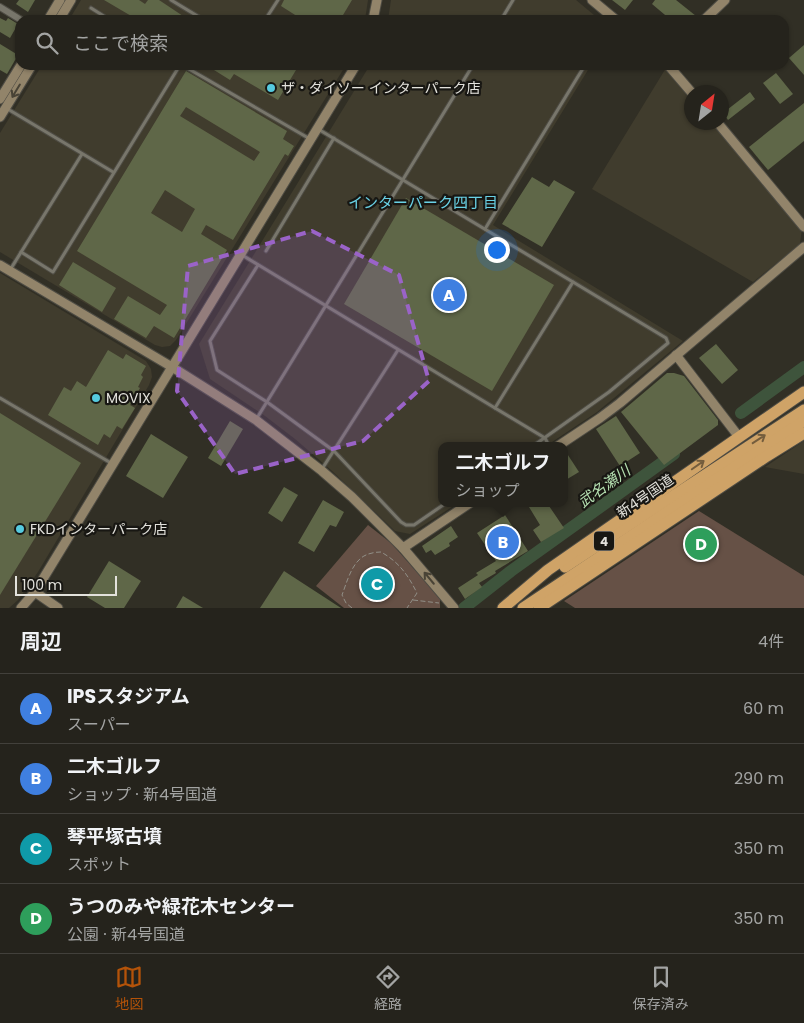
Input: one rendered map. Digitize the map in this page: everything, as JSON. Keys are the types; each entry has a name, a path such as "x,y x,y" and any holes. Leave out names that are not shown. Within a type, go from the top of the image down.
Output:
{"highway":[{"path":"504,608 548,570 804,392"},
{"name":"新4号国道","path":"523,608 804,410"},
{"name":"新4号国道","path":"504,608 707,479 804,421"},
{"path":"538,608 804,433"}],"street":[{"path":"51,15 60,0"},
{"path":"62,15 71,0"},
{"path":"374,15 377,0"},
{"path":"592,0 609,15"},
{"path":"709,15 725,0"},
{"path":"0,7 15,16"},
{"path":"0,99 18,70"},
{"path":"0,117 29,70"},
{"path":"21,608 35,592 353,70"},
{"path":"672,70 686,85"},
{"path":"724,130 804,227"},
{"path":"564,442 600,418 804,247"},
{"path":"0,265 172,367 256,420 322,471 352,497 403,548 451,607"},
{"path":"676,355 739,437"},
{"path":"403,548 464,507"},
{"path":"35,592 58,608"}],"lane":[{"path":"170,0 196,15"},
{"path":"268,15 278,0"},
{"path":"504,15 513,0"},
{"path":"91,8 102,15"},
{"path":"21,252 53,272 113,172 178,70"},
{"path":"190,70 311,139"},
{"path":"256,420 471,70"},
{"path":"485,229 582,70"},
{"path":"6,108 113,172"},
{"path":"317,128 666,338 668,343 609,392 539,442"},
{"path":"266,250 334,138"},
{"path":"10,271 82,154"},
{"path":"240,254 545,438 547,442"},
{"path":"258,265 210,341 218,370 267,402 334,451 401,522 406,525 414,525 440,507"},
{"path":"495,408 573,282"},
{"path":"322,471 398,350"},
{"path":"0,398 113,464"}],"path":[{"path":"352,608 346,603 342,595 357,561 366,554 381,552 397,561 417,593 407,608"},
{"path":"413,600 451,607"}],"highlighted area":[{"path":"312,231 399,275 429,381 363,441 235,474 177,391 188,266"}],"shaded area":[{"path":"81,0 368,0 366,15 72,15"},
{"path":"391,0 576,0 594,15 389,15"},
{"path":"39,70 343,70 176,340 170,346 162,347 155,345 0,252 0,133"},
{"path":"367,70 588,70 493,225 683,341 597,412 552,442 438,442 438,507 452,507 410,534 395,531 331,470 295,439 210,379 199,344"},
{"path":"665,70 668,70 684,90 684,130 718,130 802,229 800,243 797,247 753,282 592,189"},
{"path":"0,273 146,361 151,369 152,377 38,572 18,600 9,608 0,608"},
{"path":"804,441 804,474 765,467"},
{"path":"699,511 804,576 804,608 575,608 564,601"},
{"path":"368,525 391,543 440,598 440,608 344,608 316,586"}],"building":[{"path":"19,0 35,0 28,12 16,4"},
{"path":"104,0 139,0 145,4 148,0 159,0 182,15 130,15"},
{"path":"284,0 352,0 343,15 295,15 281,6"},
{"path":"612,0 633,0 625,10"},
{"path":"655,0 676,0 695,15 665,15 652,4"},
{"path":"0,18 6,21 8,18 15,22 15,29 10,38 0,32"},
{"path":"0,44 15,53 15,60 7,74 0,70"},
{"path":"804,45 804,75 789,58"},
{"name":"ザ・ダイソー インターパーク店","path":"214,70 296,70 278,100 234,74 230,80"},
{"path":"186,71 287,131 283,139 294,146 288,156 285,154 233,240 206,225 201,234 227,250 174,338 154,326 146,338 114,319 128,296 160,315 167,305 77,251","holes":["186,107 260,152 254,161 180,116","165,190 195,209 182,232 151,213"]},
{"path":"776,73 793,94 780,104 763,83"},
{"path":"750,92 755,99 729,119 729,108"},
{"path":"804,103 804,141 768,170 749,147"},
{"path":"532,177 549,187 554,180 575,192 542,247 502,224"},
{"path":"406,198 554,285 492,391 344,304"},
{"path":"73,262 116,288 102,312 59,285"},
{"path":"716,344 738,370 722,384 699,358"},
{"name":"MOVIX","path":"108,350 123,359 126,354 146,366 141,375 143,377 138,387 140,388 130,405 135,408 122,429 117,426 110,438 104,434 98,445 48,415 64,387 71,391 77,381 86,387"},
{"path":"667,373 684,376 718,420 718,425 664,465 621,412"},
{"name":"FKDインターパーク店","path":"0,413 81,463 0,595"},
{"path":"616,416 640,453 620,466 596,429"},
{"path":"230,421 243,429 221,466 208,458"},
{"path":"151,434 188,457 163,498 126,476"},
{"path":"568,455 579,472 568,479"},
{"path":"284,487 298,495 282,522 268,513"},
{"path":"323,500 344,512 336,527 330,525 314,552 298,543"},
{"path":"529,507 550,507 564,528 541,542 533,530 540,525"},
{"path":"505,515 528,551 479,583 482,587 465,599 458,588 478,575 476,573 496,561 477,533"},
{"path":"451,526 458,537 449,543 450,546 435,555 431,550 426,553 422,546"},
{"path":"109,561 141,581 124,608 105,608 87,597"},
{"path":"284,571 341,608 260,608"},
{"path":"183,596 203,608 176,608"}],"waterway":[{"name":"武名瀬川","path":"741,413 804,367"},
{"name":"武名瀬川","path":"464,608 511,571 674,454"}],"place":[{"name":"ザ・ダイソー インターパーク店","path":"271,88"},
{"name":"IPSスタジアム","path":"449,295"},
{"name":"MOVIX","path":"96,398"},
{"name":"FKDインターパーク店","path":"20,529"},
{"name":"二木ゴルフ","path":"503,542"},
{"name":"うつのみや緑花木センター","path":"701,544"},
{"name":"琴平塚古墳","path":"377,584"}],"district":[{"name":"インターパーク四丁目","path":"423,202"}]}
